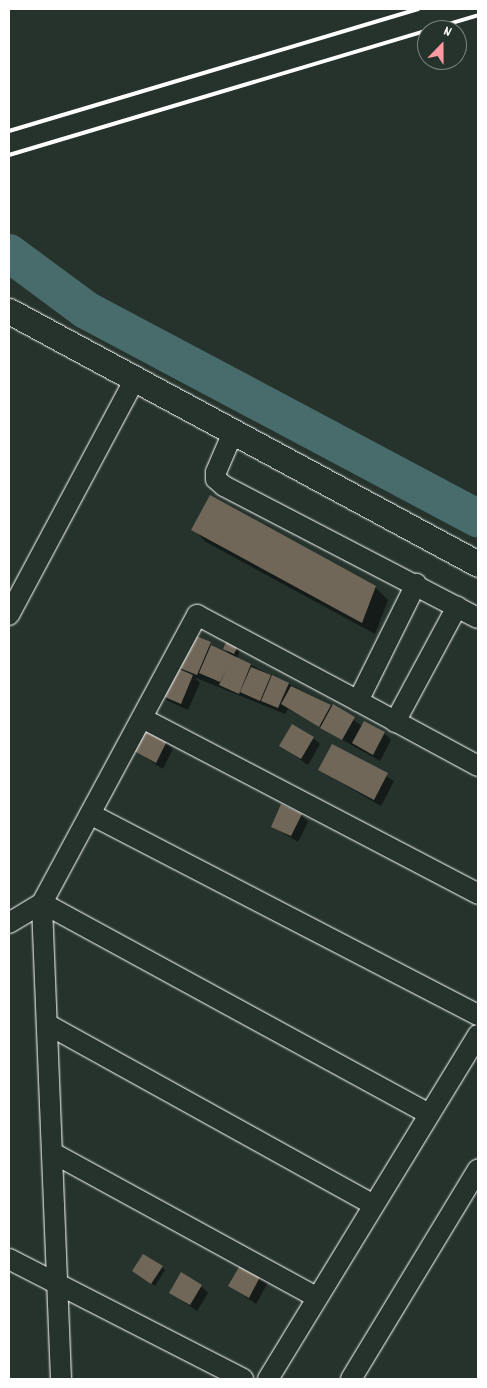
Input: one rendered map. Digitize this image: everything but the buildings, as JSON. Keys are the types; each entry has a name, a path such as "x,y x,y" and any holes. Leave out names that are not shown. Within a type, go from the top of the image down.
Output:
{"street":[{"path":"9,311 135,379 229,442 478,564"},
{"path":"9,615 135,379"},
{"path":"229,442 216,479 224,486 416,584 478,618"},
{"path":"358,701 416,584"},
{"path":"395,722 457,607"},
{"path":"9,923 42,903 197,615 478,766"},
{"path":"142,718 478,894"},
{"path":"90,814 478,1015"},
{"path":"42,903 59,1282 61,1379"},
{"path":"42,903 429,1114"},
{"path":"48,1024 372,1204"},
{"path":"268,1379 372,1204 478,1035"},
{"path":"53,1153 316,1297"},
{"path":"351,1379 478,1169"},
{"path":"9,1259 59,1282 243,1379"}],"waterway":[{"path":"9,253 86,310 478,518"}],"railway":[{"path":"9,131 418,9"},
{"path":"9,155 478,15"}]}
